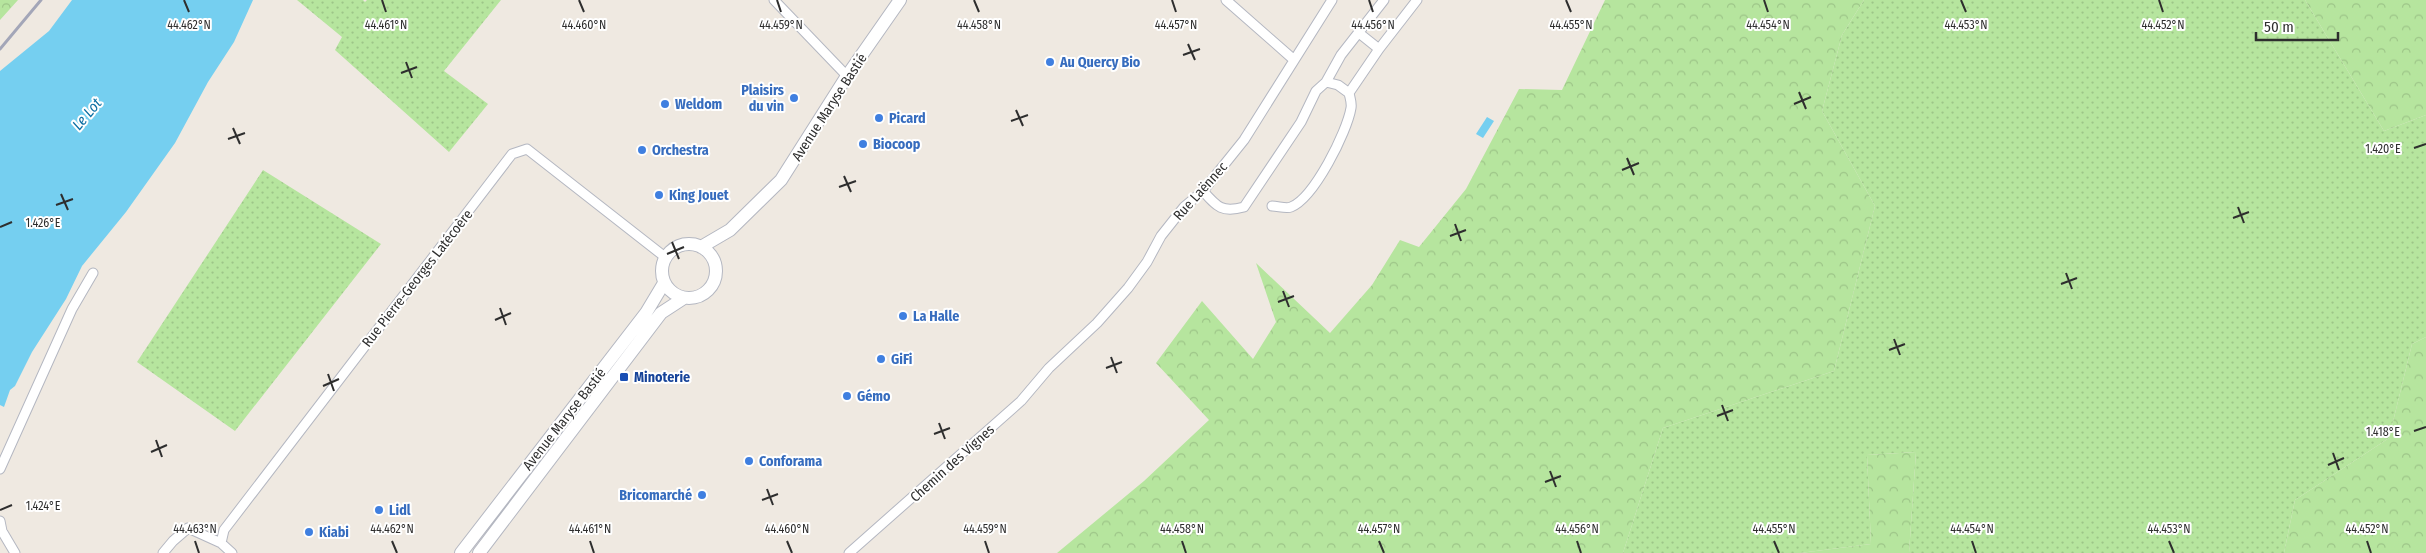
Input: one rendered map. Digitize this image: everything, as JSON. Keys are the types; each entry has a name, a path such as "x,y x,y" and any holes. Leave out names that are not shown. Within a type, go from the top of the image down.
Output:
{"street":[{"path":"774,0 847,76"},
{"name":"Avenue Maryse Bastié","path":"461,553 646,314 664,283 661,270 665,257 670,251 681,245 701,247 730,230 781,180 847,76 900,0"},
{"path":"1226,0 1293,59"},
{"name":"Rue Laënnec","path":"1049,368 1097,323 1128,288 1161,236 1184,207 1203,191 1244,140 1293,59 1332,0"},
{"path":"1203,191 1220,208 1232,210 1244,207 1301,122 1316,91 1326,82 1341,55 1384,0"},
{"path":"1272,206 1290,207 1304,199 1330,160 1346,127 1351,106 1349,93 1379,49 1417,0"},
{"path":"1359,34 1379,49"},
{"path":"1326,82 1338,85 1349,93"},
{"name":"Rue Pierre-Georges Latécoère","path":"221,543 224,530 512,154 527,149 665,257"},
{"name":"Avenue Maryse Bastié","path":"478,553 662,313 684,298 702,295 712,286 716,270 713,259 730,230"},
{"path":"701,247 713,259"},
{"path":"0,470 72,308 93,273"},
{"path":"664,283 672,293 684,298"},
{"name":"Chemin des Vignes","path":"849,553 1021,401 1049,368"},
{"path":"0,520 2,531 15,553"},
{"path":"163,553 173,540 188,528 221,543 232,553"}],"green space":[{"path":"0,0 18,0 0,20"},
{"path":"297,0 363,0 365,2 367,0 501,0 444,71 488,104 449,152 335,50 342,37"},
{"path":"1605,0 1864,0 1842,35 1822,111 1875,206 1834,371 1663,428 1623,553 1057,553 1144,481 1209,420 1156,363 1202,301 1253,359 1276,322 1256,263 1330,333 1372,285 1400,240 1419,247 1466,189 1519,89 1562,90"},
{"path":"1864,0 2305,0 2384,131 2426,115 2426,337 2412,344 2389,438 2295,500 2284,553 1909,553 1916,452 1867,455 1871,544 1800,553 1623,553 1663,428 1834,371 1875,206 1822,111 1842,35"},
{"path":"2305,0 2426,0 2426,115 2384,131"},
{"path":"263,170 381,244 235,431 137,362"},
{"path":"2426,337 2426,553 2284,553 2295,500 2389,438 2412,344"},
{"path":"1916,452 1909,553 1800,553 1871,544 1867,455"}],"water":[{"name":"Le Lot","path":"72,0 253,0 234,42 208,82 175,143 126,212 82,266 66,299 32,352 15,386 10,390 4,407 0,405 0,71 49,31"},
{"path":"1487,117 1494,121 1483,138 1476,134"}],"railway":[{"path":"0,49 41,0"}],"place":[{"name":"Au Quercy Bio","path":"1050,62"},
{"name":"Plaisirs du vin","path":"794,98"},
{"name":"Weldom","path":"665,104"},
{"name":"Picard","path":"879,118"},
{"name":"Biocoop","path":"863,144"},
{"name":"Orchestra","path":"642,150"},
{"name":"King Jouet","path":"659,195"},
{"name":"La Halle","path":"903,316"},
{"name":"GiFi","path":"881,359"},
{"name":"Minoterie","path":"624,377"},
{"name":"Gémo","path":"847,396"},
{"name":"Conforama","path":"749,461"},
{"name":"Bricomarché","path":"702,495"},
{"name":"Lidl","path":"379,510"},
{"name":"Kiabi","path":"309,532"}]}
